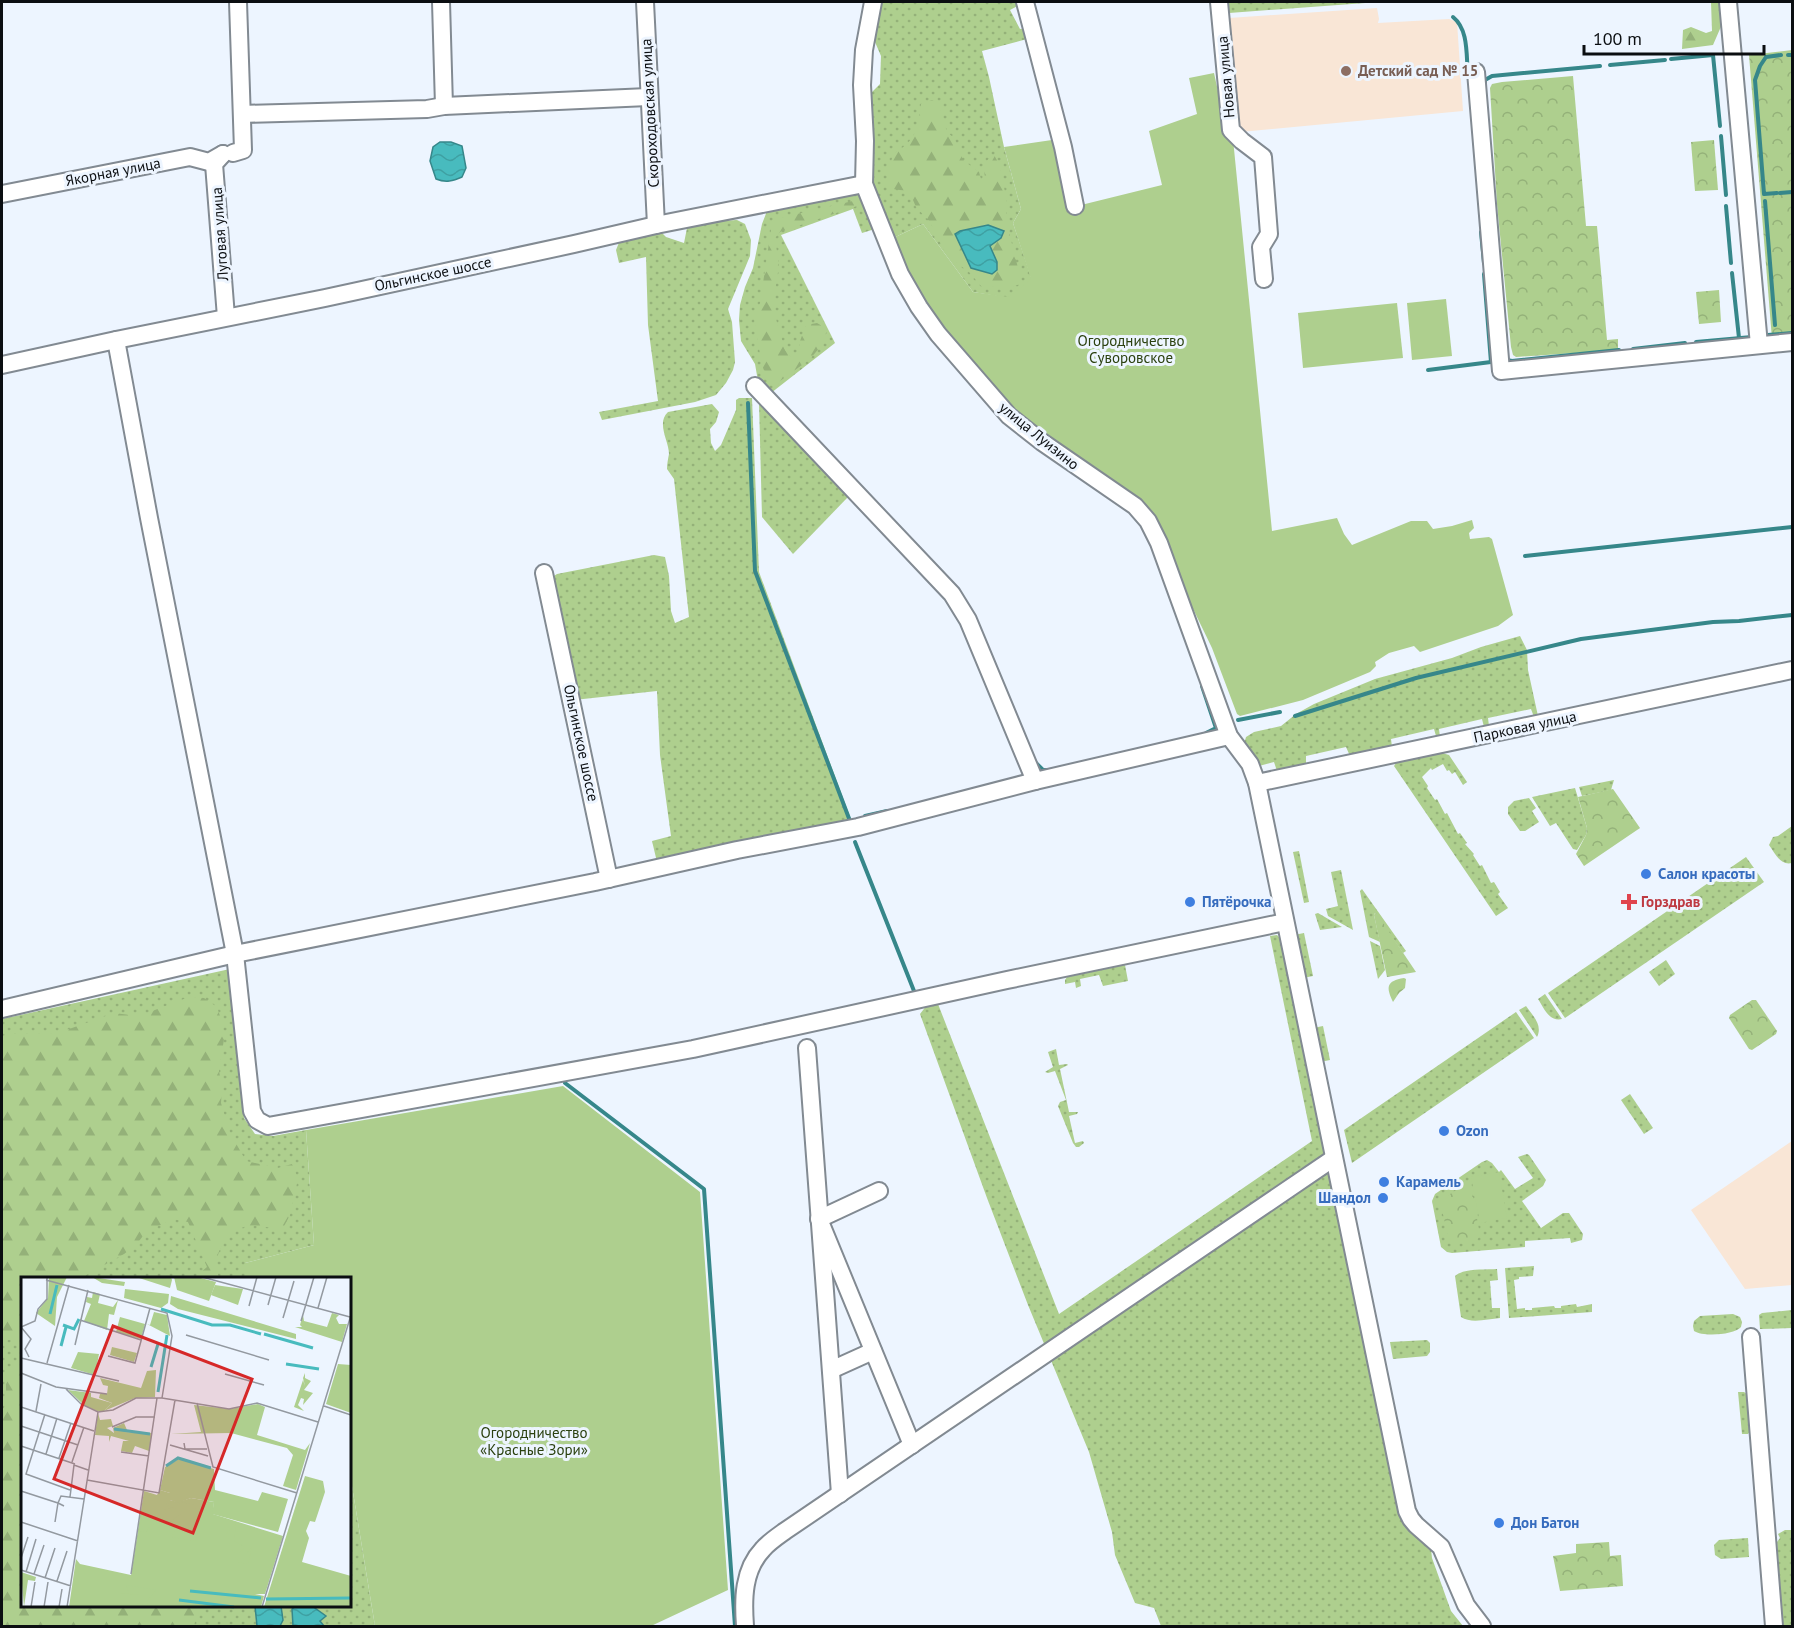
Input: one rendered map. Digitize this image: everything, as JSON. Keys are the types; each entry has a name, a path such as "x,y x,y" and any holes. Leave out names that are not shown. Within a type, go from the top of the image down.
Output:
{"street":[{"name":"Луговая улица","path":"226,317 214,164 228,153 243,150 238,2"},
{"path":"441,2 444,106"},
{"name":"Скороходовская улица","path":"645,2 656,225"},
{"name":"улица Луизино","path":"873,2 864,50 862,85 865,141 864,184 900,274 938,334 1009,416 1135,506 1148,521 1159,543 1229,736 1250,764 1257,783 1407,1511 1411,1520 1441,1546 1466,1605 1482,1626"},
{"path":"1025,2 1064,147 1075,206"},
{"name":"Новая улица","path":"1219,2 1231,130 1263,157 1269,234 1261,247 1264,279"},
{"path":"1728,2 1759,345"},
{"path":"1476,72 1501,371 1792,342"},
{"path":"242,114 427,109 444,106 648,98"},
{"name":"Якорная улица","path":"2,194 190,157 209,162 228,153"},
{"name":"Ольгинское шоссе","path":"2,365 325,298 656,225 864,184"},
{"path":"116,340 235,954 252,1111 257,1120 268,1126 693,1049 1286,922"},
{"path":"755,386 952,594 968,620 1035,781"},
{"name":"Ольгинское шоссе","path":"544,573 609,879"},
{"name":"Парковая улица","path":"1257,783 1792,670"},
{"path":"2,1009 235,954 858,827 1035,781 1229,736"},
{"path":"807,1048 840,1494"},
{"path":"745,1626 746,1580 763,1548 785,1530 1334,1158"},
{"path":"819,1219 879,1191"},
{"path":"819,1219 912,1445"},
{"path":"1752,1337 1774,1626"},
{"path":"831,1370 873,1351"}],"shaded area":[{"name":"Детский сад № 15","path":"1377,8 1378,23 1449,19 1457,22 1463,111 1241,132 1234,124 1229,18"},
{"path":"1792,1141 1792,1285 1745,1289 1691,1210"}],"green space":[{"path":"878,2 1020,2 1021,4 1010,10 1020,29 1028,28 1027,39 982,51 1021,209 1013,223 1032,280 1009,298 973,292 923,224 891,239 875,196 872,175 869,95 880,84 881,56 872,35"},
{"path":"1228,2 1379,2 1229,13"},
{"path":"1711,2 1721,2 1723,22 1713,45 1682,49 1683,30 1691,27 1706,33 1712,31"},
{"path":"1792,50 1792,337 1772,339 1749,55"},
{"name":"Огородничество Суворовское","path":"1214,73 1226,128 1233,139 1272,531 1337,518 1352,545 1411,521 1427,521 1433,529 1472,520 1474,528 1469,533 1470,539 1489,537 1492,539 1513,615 1498,626 1420,652 1414,646 1389,653 1375,662 1376,666 1370,672 1303,700 1240,716 1237,714 1212,648 1160,533 1020,416 927,310 930,307 913,283 891,239 923,224 973,292 1009,297 1031,279 1013,223 1021,209 1004,147 1052,140 1073,207 1162,185 1149,131 1197,114 1189,78"},
{"path":"1573,76 1586,226 1597,226 1607,340 1618,339 1618,350 1516,357 1511,347 1497,204 1490,88 1492,84 1502,82"},
{"path":"932,100 939,104 947,132 954,138 963,160 979,172 981,179 985,180 985,165 994,155 1000,166 1007,203 1006,215 1020,284 1009,288 981,286 969,272 945,252 930,222 916,207 906,191 887,188 886,183 893,154 907,144 915,134 921,104","holes":["960,230 1001,238 990,246 997,263"]},
{"path":"1714,140 1718,190 1695,191 1691,142"},
{"path":"855,193 865,200 875,229 862,233 853,209 781,235 835,343 771,393 758,381 755,364 741,341 739,320 740,305 753,268 767,211"},
{"path":"857,200 863,204 780,232 775,238 779,266 774,312 785,350 794,357 800,353 800,341 806,325 817,323 827,329 815,354 779,382 777,387 773,386 762,366 754,318 760,303 772,223 780,218"},
{"path":"737,220 745,224 751,240 750,256 728,309 732,322 735,362 726,383 716,395 695,402 602,420 599,412 658,401 648,325 646,257 619,263 616,250 620,240 652,232 662,233 666,237 684,243 687,228"},
{"path":"1719,290 1721,322 1699,324 1696,292"},
{"path":"1446,299 1452,356 1412,360 1407,303"},
{"path":"1397,303 1403,358 1303,368 1298,313"},
{"path":"752,398 759,572 852,822 657,862 652,841 671,836 660,755 657,691 574,700 551,578 557,574 654,555 665,557 669,576 671,611 675,623 689,617 674,479 667,469 669,454 663,421 668,412 712,404 719,412 716,422 710,429 711,443 715,451 721,445 736,410 736,400"},
{"path":"759,402 849,493 848,497 793,554 762,517"},
{"path":"1520,636 1527,650 1528,670 1538,716 1534,717 1531,709 1488,718 1489,726 1484,727 1482,719 1439,729 1440,737 1436,736 1434,729 1391,739 1392,747 1350,756 1346,747 1306,756 1306,765 1277,771 1274,762 1259,766 1244,744 1246,737 1254,732 1281,726 1314,704 1375,679"},
{"path":"1442,753 1449,755 1467,782 1463,785 1455,772 1452,774 1449,770 1447,771 1443,764 1432,770 1431,768 1422,777 1435,800 1437,799 1445,814 1447,813 1458,834 1460,833 1467,843 1465,844 1474,854 1480,866 1482,865 1491,883 1494,882 1500,892 1498,894 1508,908 1496,916 1394,766 1396,763"},
{"path":"1614,780 1611,790 1582,796 1579,787"},
{"path":"1575,788 1587,828 1586,835 1577,850 1573,849 1556,823 1550,826 1532,797"},
{"path":"1613,789 1640,828 1584,866 1576,854 1586,835 1587,828 1578,797"},
{"path":"1529,798 1536,808 1532,811 1539,822 1525,831 1520,831 1508,814 1508,807 1514,801"},
{"path":"1792,826 1792,863 1784,863 1769,845 1773,837"},
{"path":"1299,851 1309,902 1304,903 1293,852"},
{"path":"1746,857 1764,882 1565,1018 1548,993"},
{"path":"1341,870 1353,930 1328,916 1326,909 1338,906 1331,872"},
{"path":"1362,889 1406,951 1403,953 1375,913 1380,942 1369,937 1360,891"},
{"path":"1318,913 1342,927 1320,930 1315,914"},
{"path":"1375,913 1377,914 1416,972 1387,977"},
{"path":"1304,933 1313,976 1303,978 1294,935"},
{"path":"1277,935 1284,940 1404,1522 1435,1545 1431,1549 1432,1558 1451,1611 1463,1626 1161,1626 1154,1608 1135,1603 1115,1555 1112,1532 1089,1452 1028,1305 920,1014 927,1005 938,1004 1059,1314 1312,1141 1270,936"},
{"path":"1370,941 1380,946 1385,970 1378,979"},
{"path":"1666,960 1675,974 1659,986 1649,972"},
{"path":"1125,965 1128,981 1103,986 1099,975 1080,979 1081,986 1076,988 1075,982 1065,984 1067,977"},
{"path":"230,969 237,979 244,1118 255,1134 273,1136 306,1130 314,1245 245,1263 245,1277 21,1277 21,1607 351,1607 351,1480 375,1626 2,1626 2,1019"},
{"path":"1406,979 1405,988 1393,1002 1389,986 1394,981"},
{"path":"1545,994 1562,1019 1550,1016 1545,1010 1538,999"},
{"path":"189,997 204,998 217,1007 224,1039 219,1071 222,1087 221,1103 230,1133 246,1161 278,1168 292,1164 298,1179 290,1215 282,1230 248,1226 233,1233 219,1253 217,1262 219,1277 195,1277 207,1267 188,1222 173,1219 146,1232 136,1245 124,1254 83,1277 21,1277 21,1338 2,1341 2,1036 58,1033 114,1013 130,1015 147,1013"},
{"path":"1752,1000 1756,1000 1777,1031 1752,1050 1749,1049 1729,1018"},
{"path":"1526,1006 1538,1025 1537,1037 1519,1010"},
{"path":"1516,1012 1534,1038 1352,1163 1344,1130"},
{"path":"1323,1026 1330,1060 1320,1062 1313,1028"},
{"path":"1056,1049 1059,1065 1068,1065 1060,1069 1069,1112 1078,1112 1069,1116 1075,1143 1083,1141 1084,1143 1079,1147 1073,1143 1058,1106 1060,1102 1066,1100 1055,1071 1045,1072 1053,1067 1048,1052"},
{"name":"Огородничество «Красные Зори»","path":"563,1086 700,1192 728,1590 651,1626 375,1626 351,1480 351,1277 245,1277 245,1263 314,1245 306,1130"},
{"path":"1630,1094 1653,1128 1644,1134 1621,1100"},
{"path":"1527,1154 1546,1180 1543,1186 1522,1201 1541,1228 1563,1213 1569,1213 1583,1234 1582,1240 1571,1243 1570,1238 1525,1241 1525,1247 1452,1253 1441,1247 1432,1201 1435,1194 1487,1160 1499,1172 1501,1170 1515,1189 1533,1178 1518,1157"},
{"path":"1499,1172 1507,1218 1480,1223 1471,1177"},
{"path":"1466,1185 1472,1191 1480,1235 1472,1242 1451,1243 1440,1201"},
{"path":"1534,1266 1533,1276 1519,1277 1514,1280 1517,1309 1532,1310 1532,1308 1554,1306 1561,1308 1561,1306 1576,1304 1577,1307 1592,1304 1592,1312 1509,1318 1505,1268"},
{"path":"1497,1269 1498,1280 1490,1281 1492,1308 1500,1308 1500,1318 1475,1321 1461,1317 1455,1276 1469,1271"},
{"path":"1792,1310 1792,1328 1760,1329 1759,1315 1762,1313"},
{"path":"1733,1314 1740,1317 1742,1322 1741,1327 1737,1330 1711,1334 1694,1331 1694,1321 1700,1316"},
{"path":"1427,1340 1430,1343 1430,1352 1427,1356 1393,1359 1390,1342"},
{"path":"21,1365 21,1607 199,1607 194,1626 2,1626 2,1412 6,1404 6,1374"},
{"path":"1738,1392 1744,1392 1750,1396 1752,1429 1748,1434 1742,1434"},
{"path":"1785,1530 1792,1530 1792,1626 1783,1625 1777,1542 1780,1538 1778,1534"},
{"path":"1748,1538 1749,1557 1721,1559 1715,1555 1714,1545 1719,1540"},
{"path":"1609,1542 1610,1556 1621,1555 1623,1586 1560,1591 1553,1556 1576,1553 1576,1544"}],"water":[{"path":"440,142 451,142 462,146 466,168 462,177 449,181 436,179 430,161 433,147"},
{"path":"988,225 1004,231 1001,238 990,246 997,262 997,270 992,274 971,268 955,234"},
{"path":"255,1607 281,1607 283,1620 280,1626 257,1626"},
{"path":"313,1607 326,1616 320,1621 324,1626 293,1626 292,1609"}],"waterway":[{"path":"1453,17 1458,22 1464,36 1468,75"},
{"path":"1671,59 1713,55 1720,126"},
{"path":"1777,193 1764,194 1755,80 1766,57 1781,55"},
{"path":"1610,65 1665,60"},
{"path":"1485,84 1485,80 1492,76 1600,66"},
{"path":"1721,136 1726,195"},
{"path":"1780,193 1792,192"},
{"path":"1765,201 1775,325"},
{"path":"1726,206 1731,263"},
{"path":"1481,232 1484,263"},
{"path":"1732,273 1739,338"},
{"path":"1428,370 1491,362 1484,274"},
{"path":"1768,335 1792,333"},
{"path":"1696,342 1752,337"},
{"path":"1633,349 1685,343"},
{"path":"1506,357 1507,360 1512,361 1619,350"},
{"path":"748,403 755,571 850,821"},
{"path":"1525,556 1792,527"},
{"path":"1295,716 1416,678 1581,639 1713,622 1792,615"},
{"path":"1202,686 1216,728 1206,733"},
{"path":"1238,720 1280,712"},
{"path":"1034,761 1043,770 1050,770"},
{"path":"865,816 887,811"},
{"path":"855,842 914,991"},
{"path":"565,1083 704,1189 735,1626"}],"place":[{"name":"Детский сад № 15","path":"1346,71"},
{"name":"Салон красоты","path":"1646,874"},
{"name":"Пятёрочка","path":"1190,902"},
{"name":"Горздрав","path":"1629,902"},
{"name":"Ozon","path":"1444,1131"},
{"name":"Карамель","path":"1384,1182"},
{"name":"Шандол","path":"1383,1198"},
{"name":"Дон Батон","path":"1499,1523"}]}
